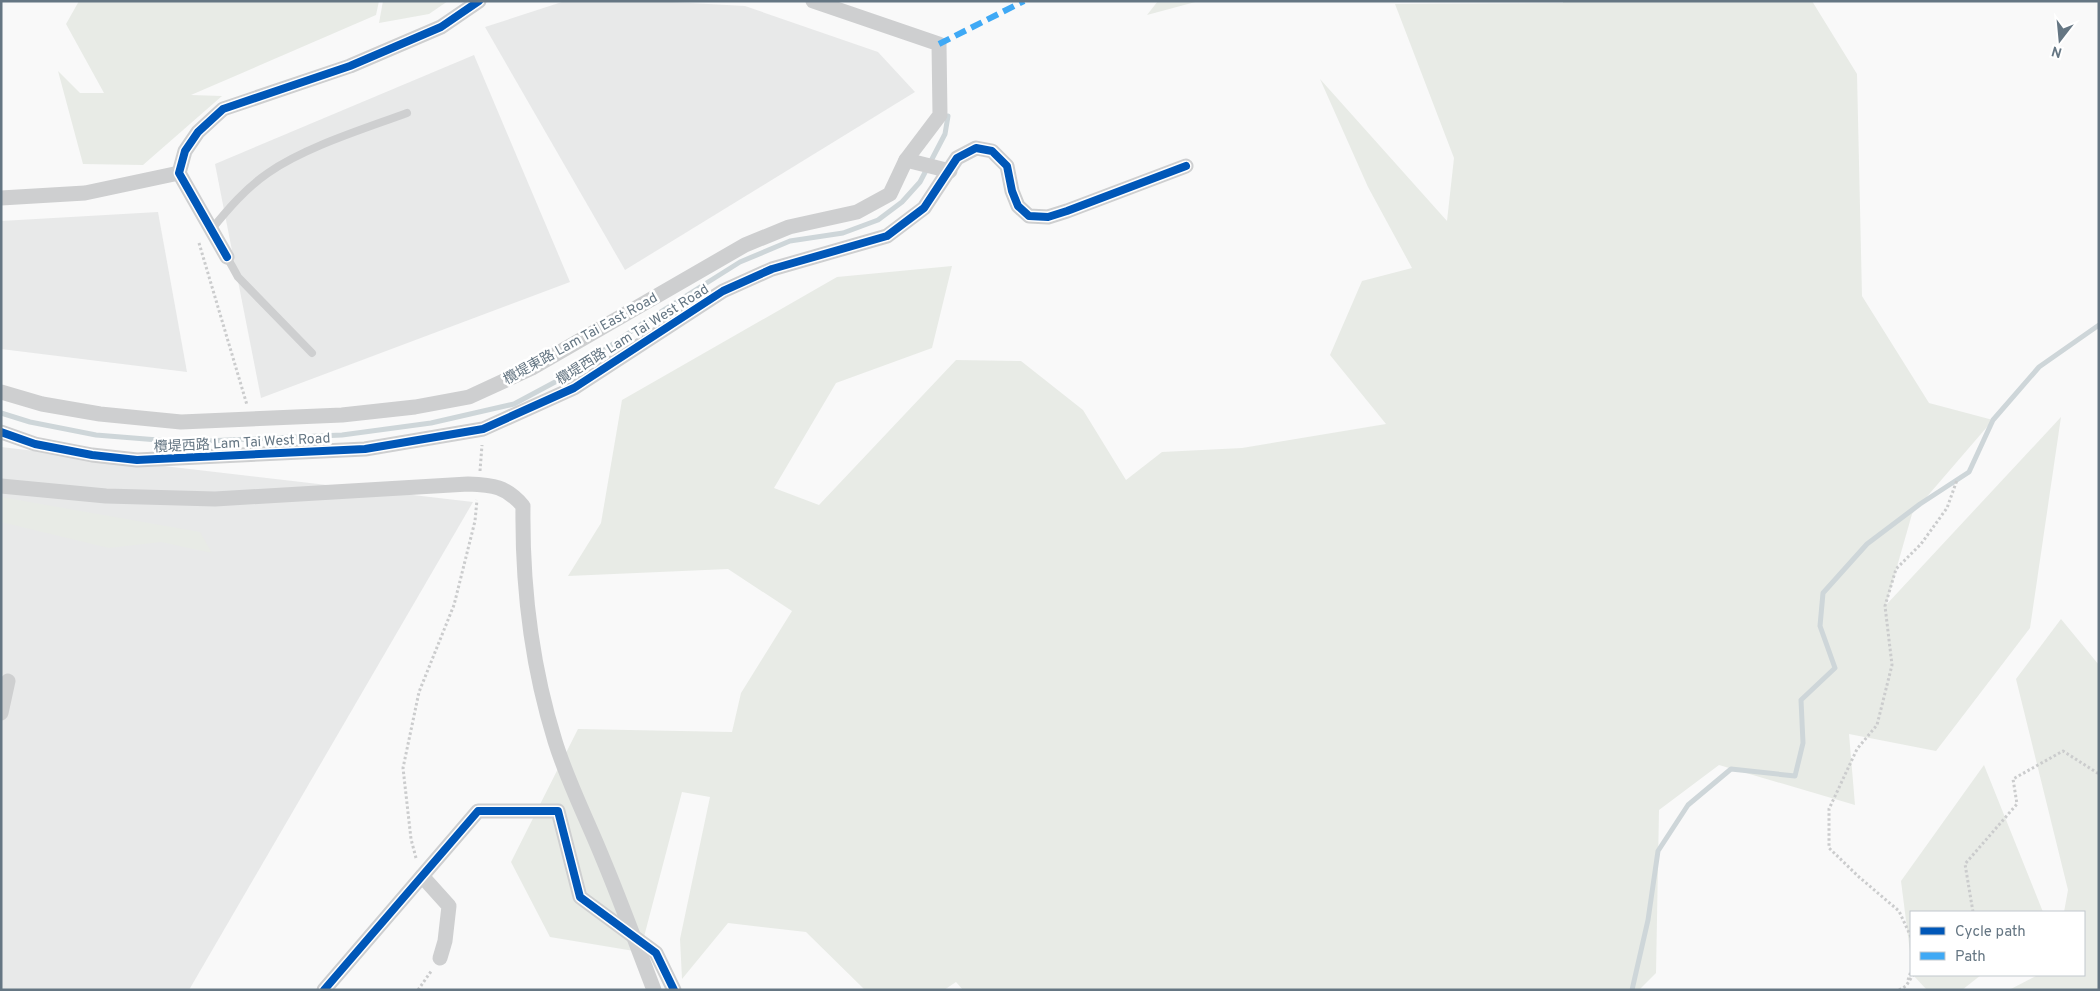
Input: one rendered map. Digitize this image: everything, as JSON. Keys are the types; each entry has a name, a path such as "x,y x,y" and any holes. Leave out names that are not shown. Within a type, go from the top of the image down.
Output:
{"street":[{"path":"227,257 178,173 185,150 198,132 223,109 350,66 441,27 480,1"},
{"name":"欖堤東路 Lam Tai East Road","path":"1,392 42,404 100,414 180,422 342,415 415,407 469,397 532,368 745,245 789,227 857,212 890,194 906,160 940,115 939,44 813,1"},
{"name":"欖堤西路 Lam Tai West Road","path":"1,432 35,444 92,456 138,460 365,449 483,429 574,388 723,291 772,269 887,236 924,208 946,170 957,158 976,148 992,151 1007,166 1012,191 1018,206 1029,216 1048,217 1186,166"},
{"path":"906,160 946,170"},
{"path":"1,198 85,193 178,173"},
{"path":"1,486 106,496 215,499 468,484 492,485 513,494 524,506 524,574 528,616 540,683 554,740 568,780 603,858 654,990"},
{"path":"1,713 5,680"},
{"path":"324,990 478,811 558,811 580,897 656,953 674,990"},
{"path":"422,876 449,906 445,941 440,958"}],"lane":[{"path":"211,230 232,204 268,173 300,155 407,113"},
{"path":"227,257 238,277 312,352"}],"path":[{"path":"198,239 251,419"},
{"path":"479,475 483,429"},
{"path":"1910,935 1899,910 1859,877 1829,848 1829,809 1858,749 1877,725 1892,665 1885,606 1896,569 1921,544 1947,508 1957,480"},
{"path":"422,876 411,840 403,768 419,692 454,605 475,520 478,493"},
{"path":"1973,911 1965,864 2017,804 2013,779 2064,751 2099,774"},
{"path":"418,990 440,958"},
{"path":"1906,986 1910,974"},
{"path":"1899,990 1906,986 1913,976"}],"shaded area":[{"path":"79,1 379,1 376,15 191,95 222,96 143,165 83,164 58,71 80,93 104,93 66,24"},
{"path":"383,1 448,1 429,14 379,23"},
{"path":"565,1 654,1 745,6 878,52 915,92 625,270 485,27"},
{"path":"1158,1 1199,1 1147,15"},
{"path":"1563,1 1812,1 1857,74 1862,296 1929,403 1993,420 1912,514 1886,605 2061,417 2030,628 1936,751 1849,734 1855,805 1719,765 1659,810 1656,973 1639,990 963,990 956,982 944,990 865,990 806,932 728,923 682,979 680,939 710,797 682,792 640,952 550,937 511,862 578,729 732,732 741,693 792,611 728,569 568,576 601,523 622,400 837,277 952,266 932,348 836,383 774,488 819,505 956,360 1021,361 1083,410 1126,480 1162,452 1242,448 1386,424 1330,355 1362,281 1412,268 1368,187 1320,79 1447,221 1454,158 1395,4 1563,3"},
{"path":"474,55 570,282 261,398 215,164"},
{"path":"158,212 187,372 1,349 1,221"},
{"path":"1,447 473,502 189,990 1,990"},
{"path":"1,497 200,532 212,553 161,542 109,548 1,522"},
{"path":"2061,619 2099,665 2099,990 2009,990 2036,976 2085,976 2085,911 2064,911 2068,890 2016,679"},
{"path":"1984,765 2043,911 1910,911 1910,952 1901,881"},
{"path":"1914,976 1980,976 1962,990 1927,990"}],"waterway":[{"path":"1,413 30,422 96,435 183,442 342,435 431,423 514,404 570,374 643,323 740,262 790,241 843,233 878,220 902,202 920,182 945,134 948,116"},
{"path":"1632,990 1648,920 1658,851 1688,805 1731,769 1795,776 1803,743 1801,700 1835,668 1820,626 1823,593 1867,544 1920,504 1969,472 1993,420 2039,367 2099,325"}],"marked path":[{"path":"939,44 1024,1"}],"cycle path":[{"path":"227,257 179,173 185,151 198,132 223,109 350,66 441,27 479,1"},
{"path":"1,432 35,444 92,455 137,460 365,449 483,429 574,388 723,291 772,269 887,236 924,208 957,158 976,148 992,151 1007,166 1012,191 1018,206 1029,216 1048,217 1067,211 1186,166"},
{"path":"324,990 478,811 558,811 580,897 656,953 674,990"}]}
